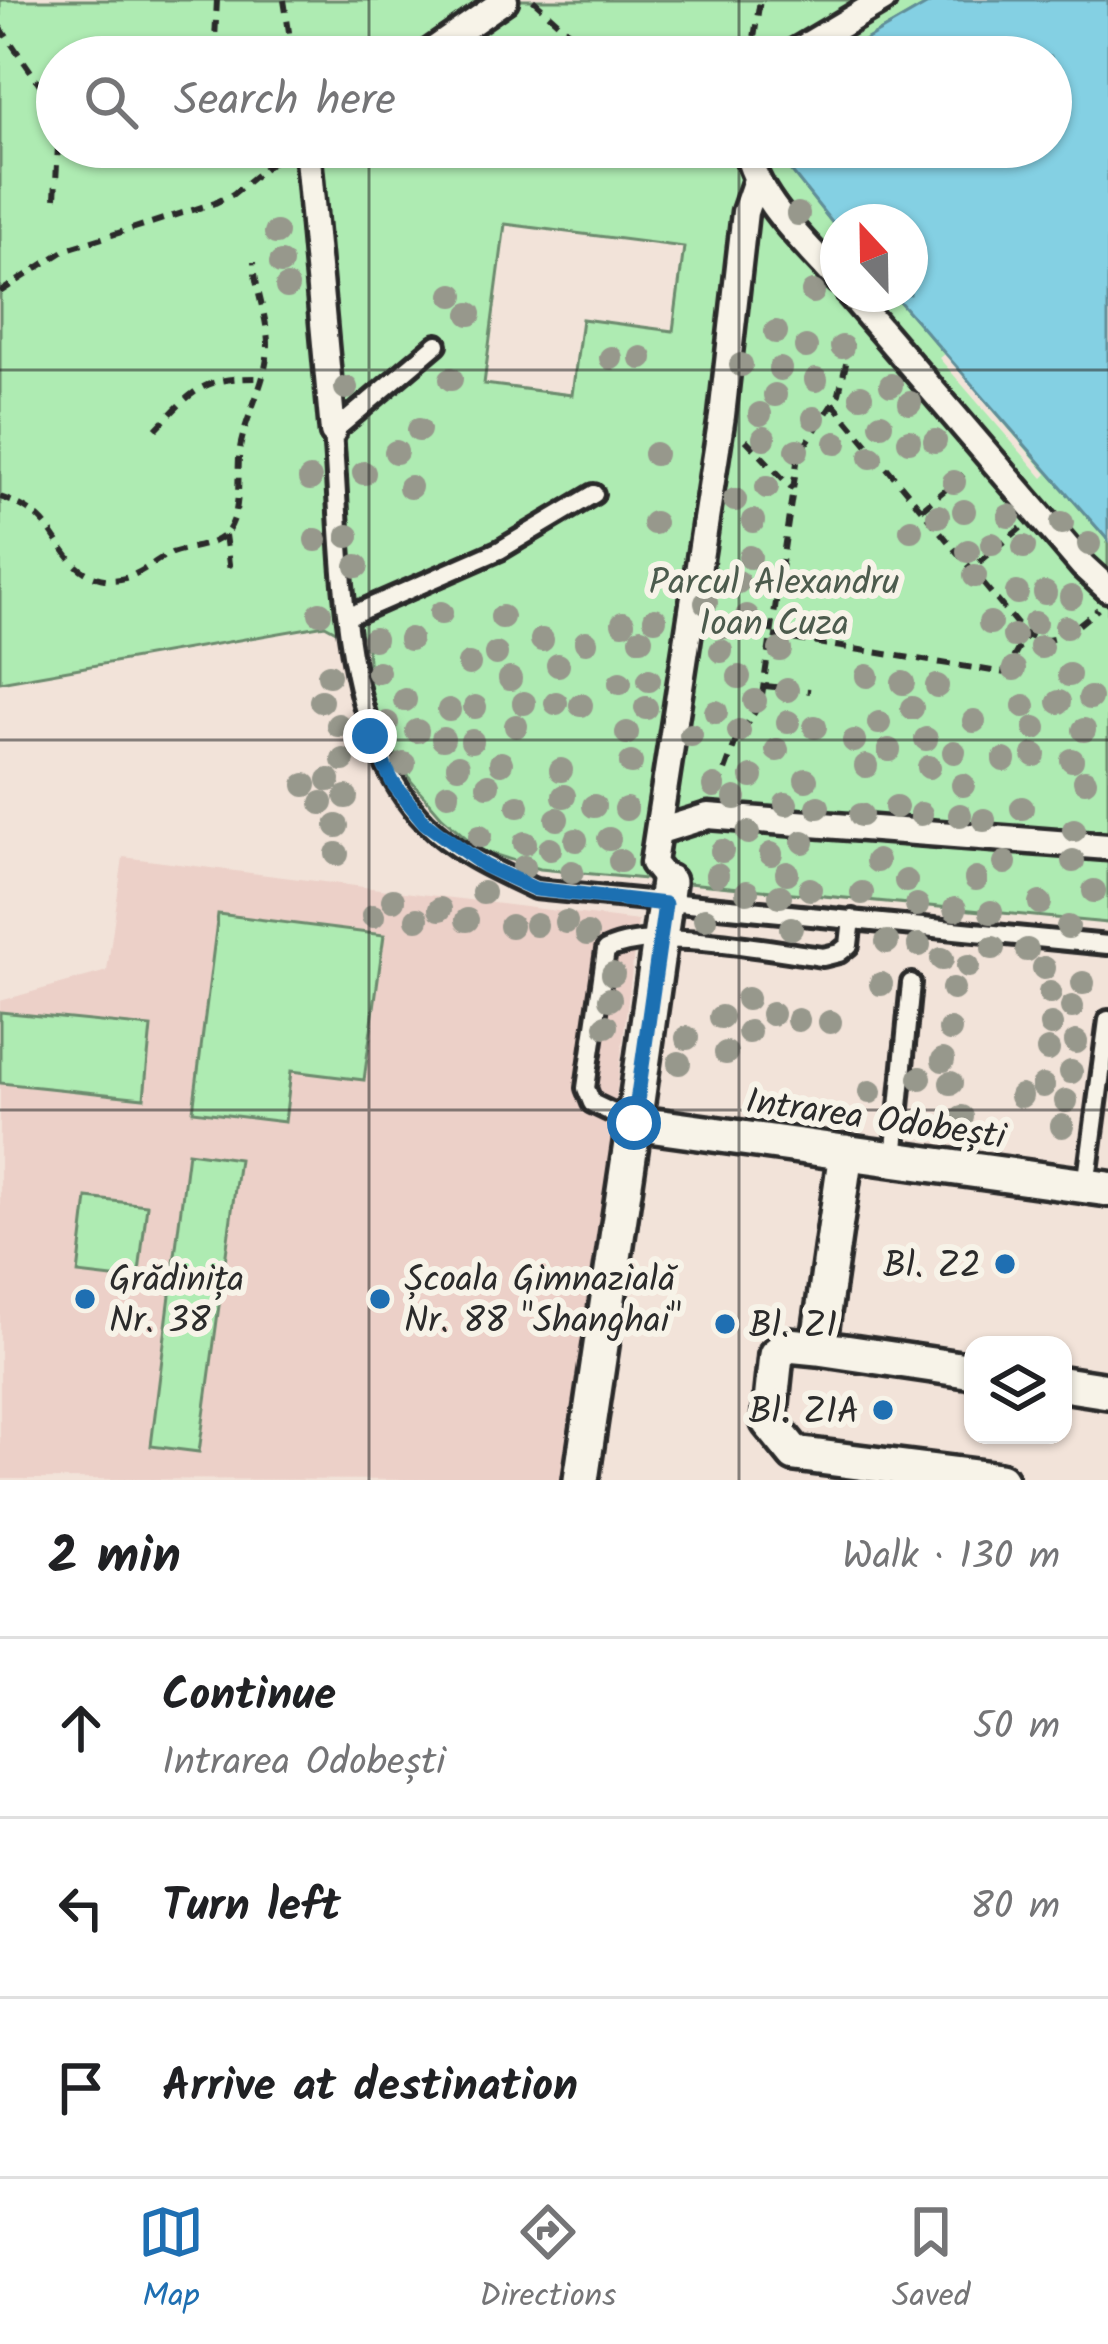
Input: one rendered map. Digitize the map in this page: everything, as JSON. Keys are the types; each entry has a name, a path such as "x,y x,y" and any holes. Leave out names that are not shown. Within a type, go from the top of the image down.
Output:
{"street":[{"path":"453,36 505,0"},
{"path":"822,36 883,0"},
{"path":"309,168 333,432"},
{"path":"752,168 756,180 820,258"},
{"path":"581,1480 666,893 653,862 722,416 745,212 756,180"},
{"path":"865,312 1082,566 1108,589"},
{"path":"659,831 708,816 1108,847"},
{"name":"Intrarea Odobești","path":"634,1123 1097,1187"},
{"path":"818,1348 846,1152"},
{"path":"964,1370 788,1345 776,1355 769,1422 795,1454 1000,1480"},
{"path":"1072,1385 1108,1391"}],"lane":[{"path":"437,344 333,432 353,661 370,736 393,783 425,823 485,866 535,889 666,893 853,919 1108,945"},
{"path":"349,616 500,550 593,494"},
{"path":"634,1123 592,1103 586,1088 606,950 624,941 660,939 823,956 849,945 853,919"},
{"path":"894,1159 911,983"},
{"path":"1097,1187 1108,1020"}],"path":[{"path":"206,0 217,2 215,36"},
{"path":"284,0 290,36"},
{"path":"754,36 760,0"},
{"path":"534,1 573,36"},
{"path":"0,27 36,79"},
{"path":"55,198 57,168"},
{"path":"0,292 67,249 215,203 263,168"},
{"path":"0,496 31,512 74,565 101,579 135,576 174,552 225,535 234,520 241,447 265,379 267,332 257,301 254,262"},
{"path":"708,816 735,742 761,702 798,456 839,394 853,312"},
{"path":"157,429 200,387 226,378 265,379"},
{"path":"833,403 1026,635 1043,643 1054,640 1108,604"},
{"path":"722,416 793,489"},
{"path":"922,509 987,455"},
{"path":"970,569 1038,514"},
{"path":"225,535 230,571"},
{"path":"773,636 1005,673 1026,635"},
{"path":"764,686 809,691"}],"shaded area":[{"name":"Școala Gimnazială Nr. 88 \"Shanghai\"","path":"123,857 638,921 568,1480 0,1479 0,1001 107,971"}],"green space":[{"name":"Parcul Alexandru Ioan Cuza","path":"0,0 935,0 872,36 36,36 36,168 789,168 820,207 820,312 909,312 1108,540 1108,923 540,869 480,850 411,781 372,712 367,648 325,625 0,682","holes":["505,224 684,247 673,331 582,319 572,395 484,384"]},
{"path":"218,914 384,935 364,1080 291,1071 285,1122 193,1111"},
{"path":"0,1012 151,1027 144,1098 0,1083"},
{"path":"188,1152 239,1159 199,1452 151,1446"},
{"path":"87,1198 147,1205 138,1281 78,1274"}],"water":[{"path":"935,0 1108,0 1108,540 909,312 928,312 928,204 820,207 789,168 1072,168 1072,36 872,36"}],"pier":[{"path":"944,354 1047,474 1043,478 939,358"}],"place":[{"name":"Bl. Z2","path":"1005,1264"},
{"name":"Grădinița Nr. 38","path":"85,1299"},
{"name":"Școala Gimnazială Nr. 88 \"Shanghai\"","path":"380,1299"},
{"name":"Bl. Z1","path":"725,1324"},
{"name":"Bl. Z1A","path":"883,1410"}],"route":[{"path":"370,736 393,783 425,823 485,866 535,889 665,904 634,1123"}]}
